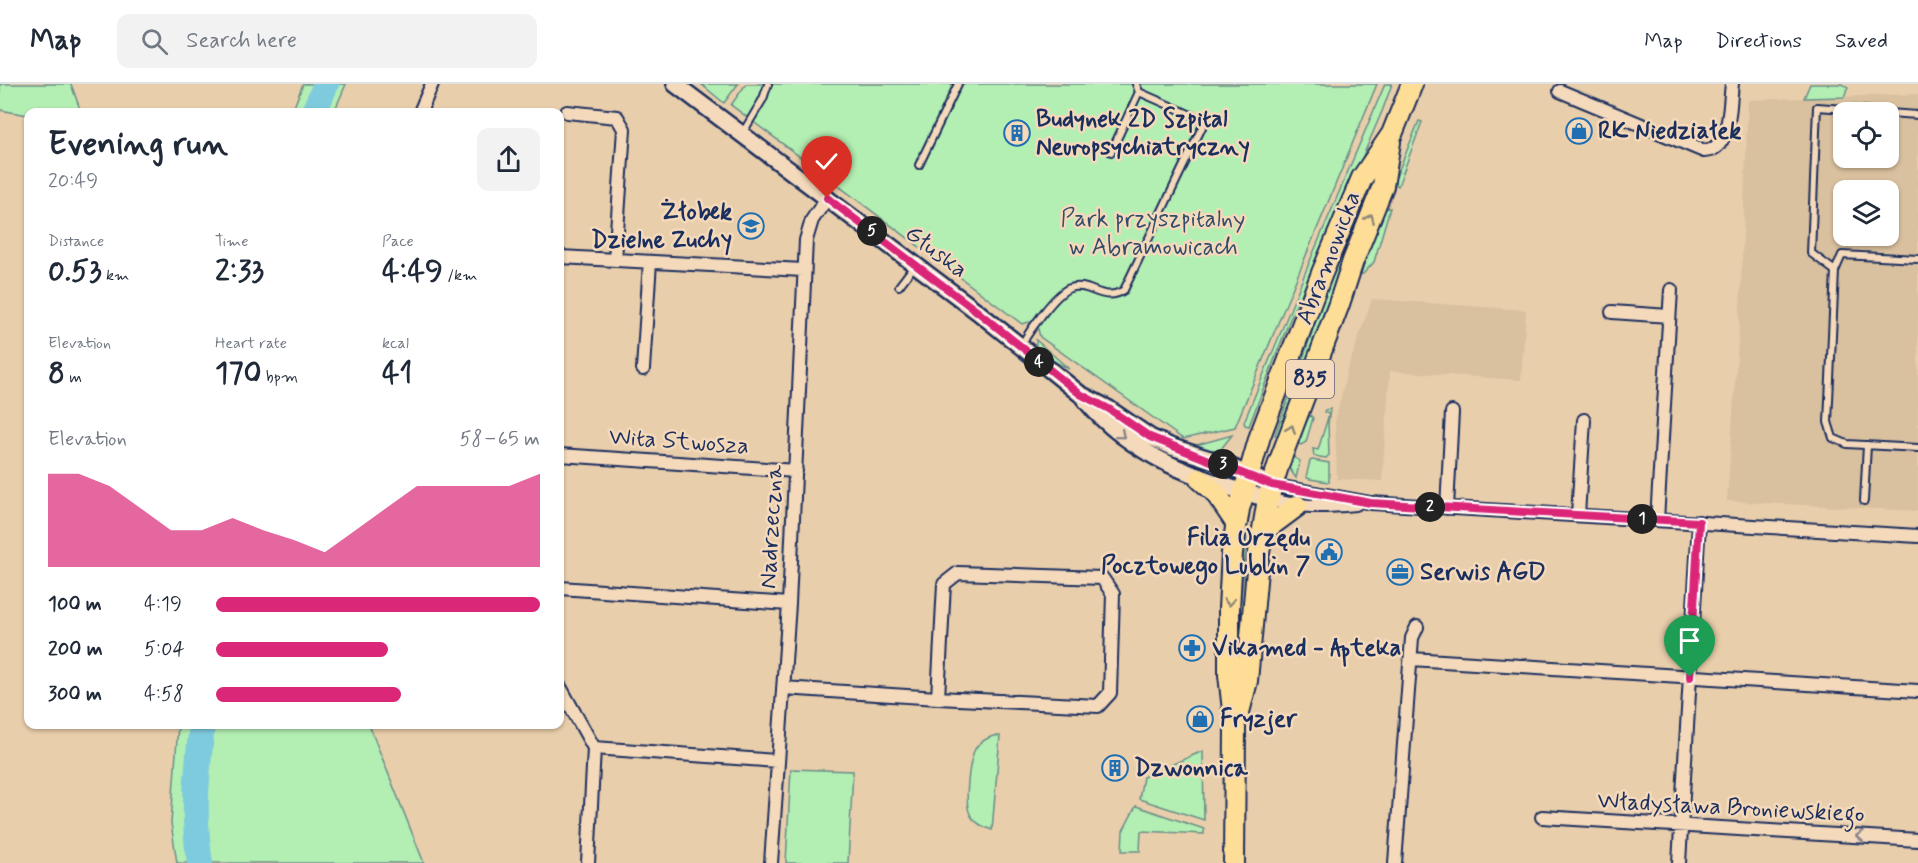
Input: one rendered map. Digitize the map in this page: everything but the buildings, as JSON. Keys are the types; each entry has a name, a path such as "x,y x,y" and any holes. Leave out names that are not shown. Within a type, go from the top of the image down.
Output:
{"main road":[{"name":"Abramowicka","path":"1270,492 1348,273 1383,186 1392,134 1412,84"},
{"name":"Abramowicka","path":"1245,483 1283,375 1344,220 1362,178 1392,134"},
{"path":"1200,479 1215,492 1236,523"},
{"name":"835","path":"1234,863 1235,728 1228,675 1230,575 1236,523 1245,483"},
{"name":"835","path":"1235,728 1247,681 1262,532 1270,492"},
{"path":"1262,532 1297,506"}],"street":[{"path":"422,108 432,84"},
{"name":"Głuska","path":"675,84 916,264 1080,394 1106,423 1140,450 1200,479 1245,483"},
{"path":"1560,91 1704,152 1712,151 1725,138 1732,84"},
{"path":"567,112 616,117 624,129 615,260"},
{"name":"Nadrzeczna","path":"771,863 789,604 803,270 809,225 827,198"},
{"path":"564,257 803,270"},
{"path":"643,369 650,262"},
{"path":"1657,520 1671,290"},
{"path":"1612,312 1669,316"},
{"name":"Głuska","path":"1080,394 1109,409 1150,437 1245,483"},
{"path":"1447,508 1452,412"},
{"path":"1578,515 1584,420"},
{"name":"Wita Stwosza","path":"564,455 796,471"},
{"path":"1245,483 1270,492 1297,506 1326,507 1371,503"},
{"path":"1270,492 1371,503 1918,536"},
{"path":"1679,863 1699,522"},
{"path":"783,688 938,698 1098,706 1110,693 1113,594 1102,578 958,573 944,584 938,698"},
{"path":"564,588 789,604"},
{"path":"1395,863 1412,638 1417,627"},
{"path":"1411,659 1918,691"},
{"path":"564,694 594,748 588,863"},
{"path":"594,748 777,761"},
{"name":"Władysława Broniewskiego","path":"1542,817 1918,840"}],"lane":[{"path":"742,134 763,99 768,84"},
{"path":"919,165 958,84"},
{"path":"1111,152 1139,92 1136,84"},
{"path":"1020,346 1053,302 1068,288 1076,287 1110,295 1124,290 1205,121 1139,92"},
{"path":"1833,108 1817,107 1811,253 1835,271"},
{"path":"1899,113 1918,115"},
{"path":"1918,259 1842,255 1835,271 1828,422 1833,438 1847,444 1918,448"},
{"path":"899,286 916,264"},
{"path":"1864,501 1867,445"}],"shaded area":[{"path":"1918,94 1918,511 1727,501 1740,311 1748,100"},
{"path":"1372,299 1526,310 1521,380 1390,371 1382,481 1337,479 1335,422 1347,371"}],"green space":[{"path":"0,84 71,84 80,108 24,108 24,114 0,110"},
{"path":"303,84 346,84 336,108 294,108"},
{"path":"701,84 738,84 724,103"},
{"name":"Park przyszpitalny w Abramowicach","path":"746,84 1377,84 1235,427 1183,439 1040,337 1038,329 1029,322 1022,324 731,105"},
{"path":"1385,84 1392,84 1383,109 1319,259 1293,311 1249,426 1245,425 1244,422 1312,256"},
{"path":"1810,84 1842,84 1848,87 1844,97 1804,98"},
{"path":"1419,121 1422,122 1398,186 1394,182"},
{"path":"1383,158 1280,437 1275,435 1335,263 1379,161"},
{"path":"1390,208 1374,262 1363,274 1357,274 1384,209"},
{"path":"1036,340 1069,369 1046,357 1036,347"},
{"path":"1330,409 1329,455 1326,458 1314,456 1313,449 1318,450 1329,414 1324,412"},
{"path":"1310,415 1313,418 1306,442 1301,445 1295,442"},
{"path":"1232,435 1221,449 1209,450 1193,446"},
{"path":"1290,455 1300,461 1296,478 1289,468"},
{"path":"1312,460 1329,463 1329,482 1306,477"},
{"path":"1242,536 1247,537 1239,616 1236,616"},
{"path":"178,729 371,729 424,863 177,863 171,823"},
{"path":"993,736 1000,736 992,830 972,817 968,809 967,792 975,749 982,741"},
{"path":"1203,751 1204,820 1139,799 1143,777"},
{"path":"791,769 853,771 848,863 786,863"},
{"path":"1136,806 1204,829 1204,834 1141,831 1140,851 1122,851 1123,831"}],"waterway":[{"path":"316,108 326,84"},
{"path":"200,863 196,811 202,729"}],"place":[{"name":"RK Niedziałek","path":"1579,131"},
{"name":"Budynek 2D Szpital Neuropsychiatryczny","path":"1017,133"},
{"name":"Żłobek Dzielne Zuchy","path":"751,226"},
{"name":"Filia Urzędu Pocztowego Lublin 7","path":"1329,552"},
{"name":"Serwis AGD","path":"1400,572"},
{"name":"Vikamed - Apteka","path":"1192,648"},
{"name":"Fryzjer","path":"1200,719"},
{"name":"Dzwonnica","path":"1115,768"}],"route":[{"path":"827,198 978,312 1080,394 1109,409 1150,437 1272,485 1371,503 1699,522 1690,677"}]}
